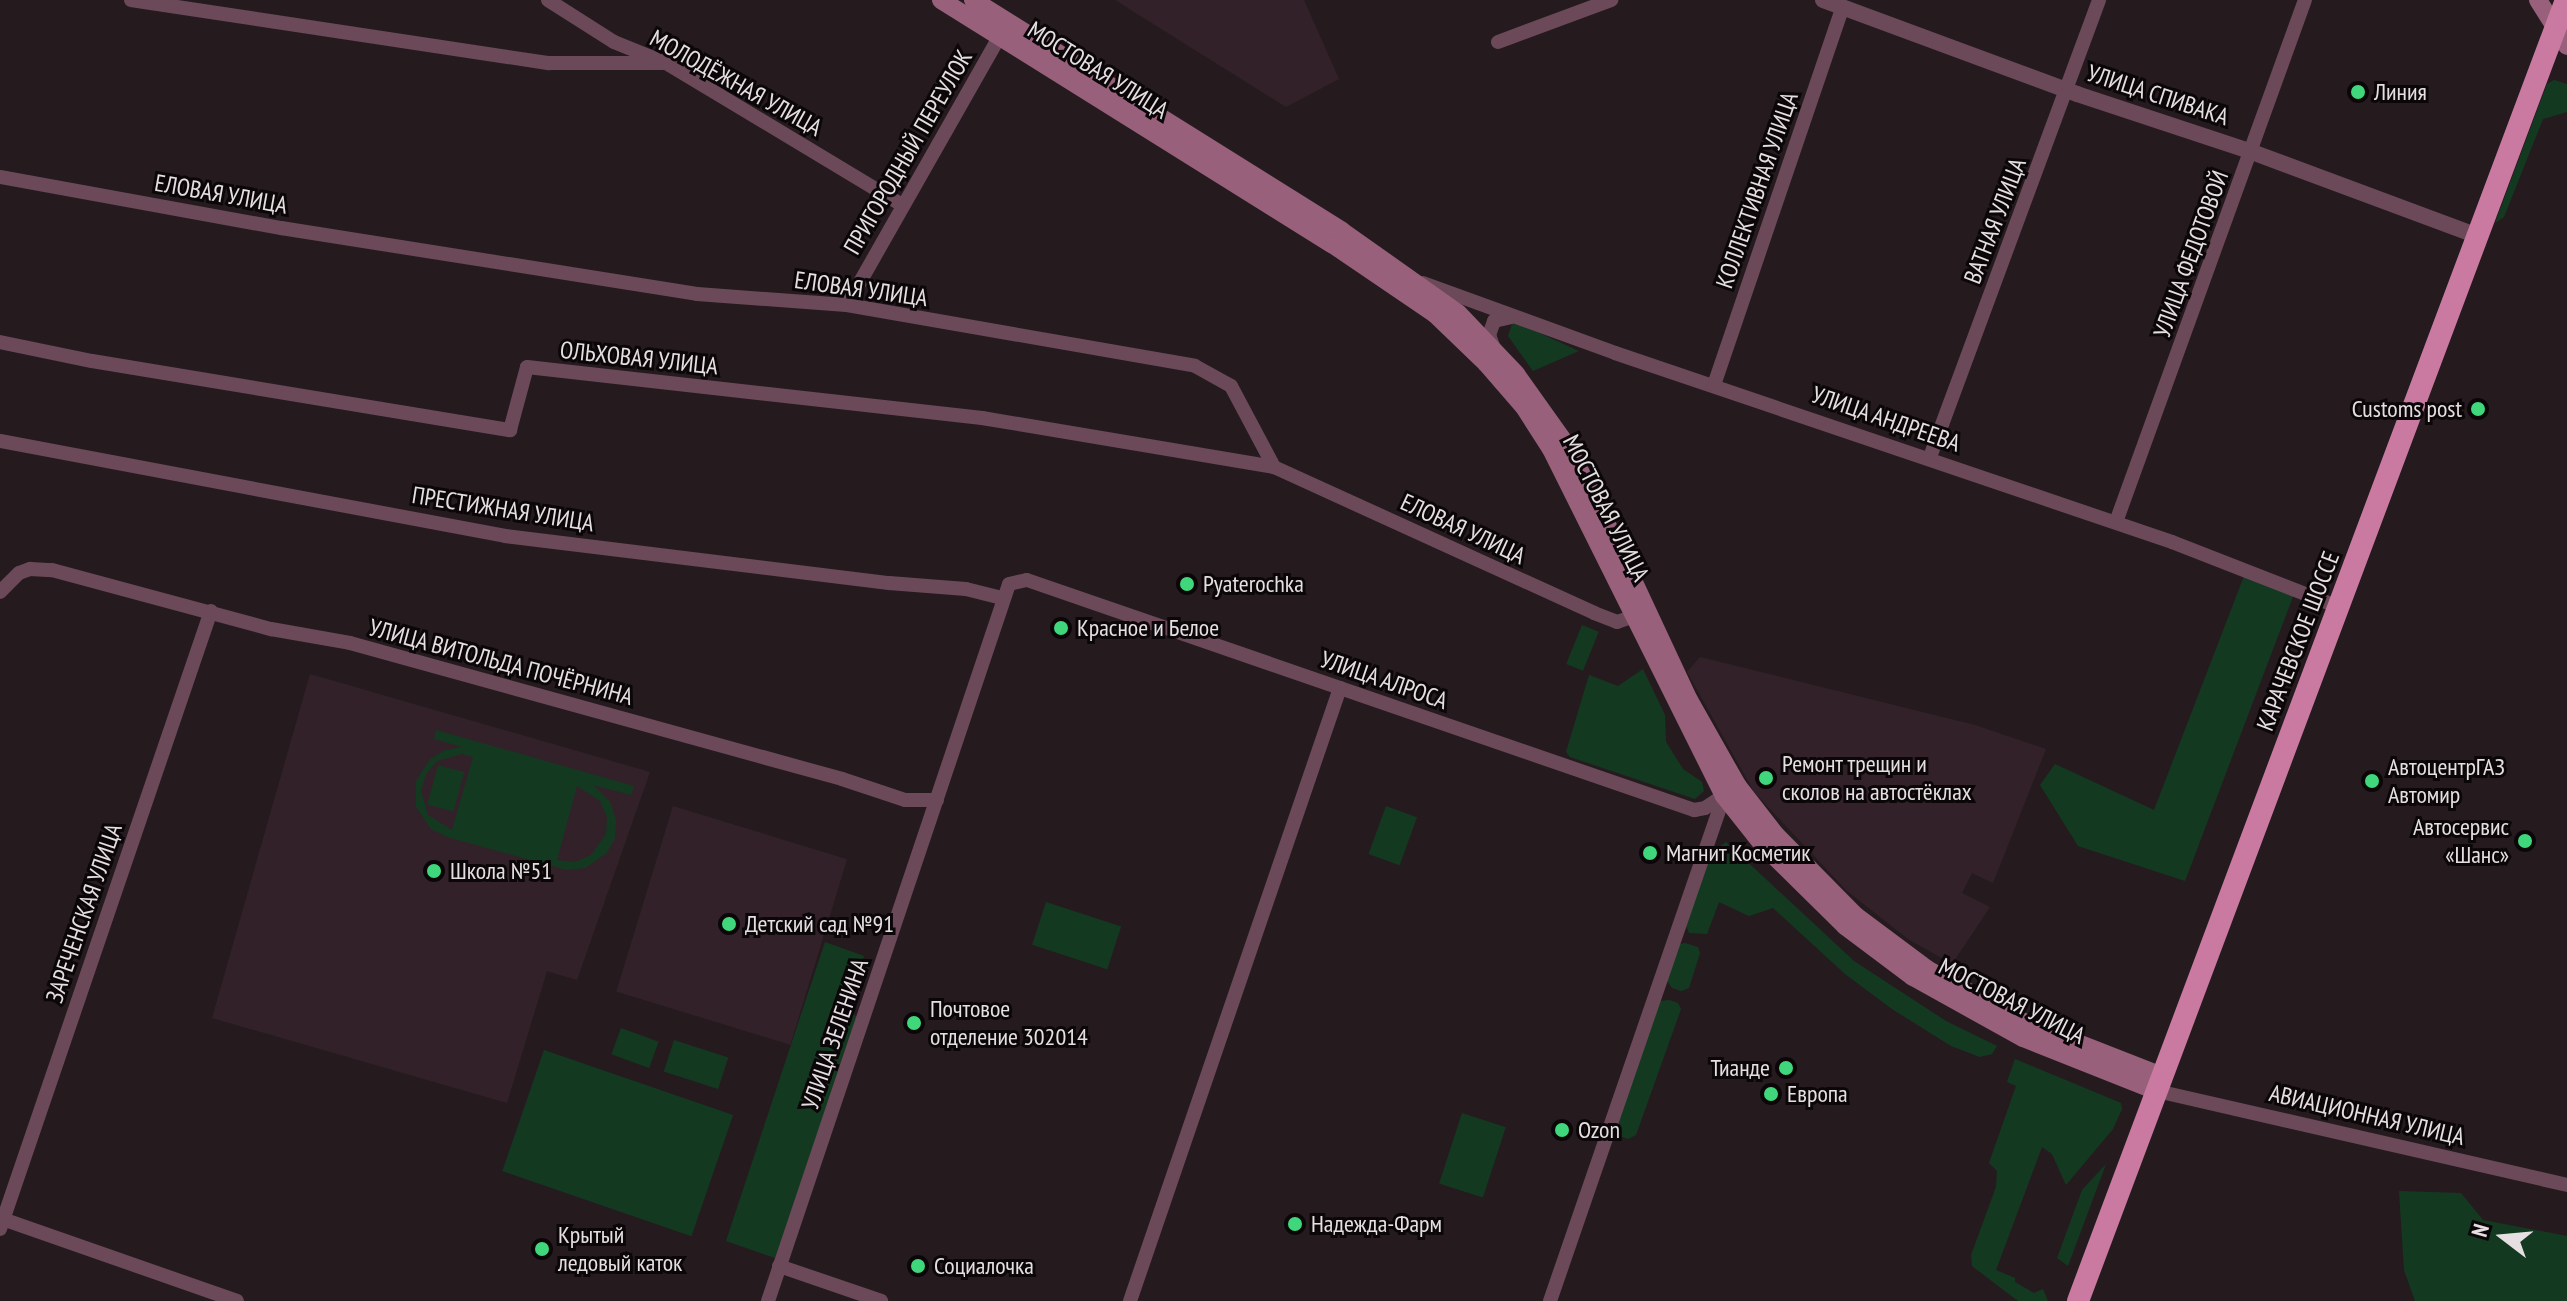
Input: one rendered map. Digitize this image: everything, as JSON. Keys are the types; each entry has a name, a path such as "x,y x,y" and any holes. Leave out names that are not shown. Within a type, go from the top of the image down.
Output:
{"highway":[{"name":"КАРАЧЕВСКОЕ ШОССЕ","path":"2078,1301 2478,236 2561,37 2566,0"}],"main road":[{"name":"МОСТОВАЯ УЛИЦА","path":"941,0 1004,30 1417,281 1458,313 1493,346 1565,443 1597,503 1743,822 1813,897 1858,937 1913,977 2023,1038 2159,1084"},
{"name":"МОСТОВАЯ УЛИЦА","path":"973,0 1004,30 1435,314 1486,363 1524,407 1545,439 1584,511 1634,616 1730,790"},
{"path":"2538,0 2561,37"}],"street":[{"path":"131,0 549,63 666,63"},
{"name":"МОЛОДЁЖНАЯ УЛИЦА","path":"548,0 614,42 666,63 902,205"},
{"path":"1498,42 1611,0"},
{"name":"УЛИЦА СПИВАКА","path":"1823,0 1842,10 2252,152 2478,236"},
{"name":"ВАТНАЯ УЛИЦА","path":"1930,457 2099,0"},
{"name":"УЛИЦА ФЕДОТОВОЙ","path":"2116,522 2305,0"},
{"name":"КОЛЛЕКТИВНАЯ УЛИЦА","path":"1714,385 1842,10"},
{"name":"ПРИГОРОДНЫЙ ПЕРЕУЛОК","path":"847,305 1004,30"},
{"name":"ЕЛОВАЯ УЛИЦА","path":"0,177 281,228 697,294 847,305 1195,366 1231,386 1274,467 1594,613 1617,622 1634,616"},
{"name":"УЛИЦА АНДРЕЕВА","path":"1417,281 1511,317 2116,522 2339,607"},
{"path":"1493,346 1489,335 1494,321 1511,317"},
{"name":"ОЛЬХОВАЯ УЛИЦА","path":"0,342 92,361 510,430 527,367 982,418 1274,467"},
{"name":"ПРЕСТИЖНАЯ УЛИЦА","path":"0,441 505,536 889,583 966,589 1002,598"},
{"name":"УЛИЦА ВИТОЛЬДА ПОЧЁРНИНА","path":"0,592 19,573 30,569 52,570 271,629 350,643 842,779 905,800 937,800"},
{"name":"УЛИЦА АЛРОСА","path":"1002,598 1009,584 1027,580 1694,810 1730,790"},
{"name":"УЛИЦА ЗЕЛЕНИНА","path":"768,1301 1002,598"},
{"name":"ЗАРЕЧЕНСКАЯ УЛИЦА","path":"1,1222 211,611"},
{"path":"1130,1301 1340,688"},
{"path":"1550,1301 1730,790"},
{"name":"АВИАЦИОННАЯ УЛИЦА","path":"2159,1084 2567,1185"},
{"path":"1,1222 199,1295 237,1301"},
{"path":"779,1266 881,1301"}],"shaded area":[{"path":"1115,0 1304,0 1339,79 1286,107"},
{"path":"1700,657 1975,725 2046,749 1993,883 1972,873 1962,893 1990,907 1952,964 1908,939 1847,891 1754,792 1687,672"},
{"name":"Школа №51","path":"310,674 650,772 577,980 547,971 507,1103 212,1018"},
{"name":"Детский сад №91","path":"673,806 847,859 790,1045 616,992"}],"green space":[{"path":"2554,80 2567,84 2567,112 2543,119 2504,217 2495,223 2547,84"},
{"path":"1513,321 1579,351 1533,371 1508,336"},
{"path":"2244,576 2294,594 2185,881 2078,846 2040,785 2055,764 2154,810"},
{"path":"1582,625 1599,632 1583,671 1566,664"},
{"path":"1643,669 1665,715 1666,742 1683,769 1702,782 1704,791 1695,799 1570,757 1566,752 1589,675 1618,686"},
{"path":"436,730 634,786 631,795 593,785 611,803 616,820 615,838 607,853 585,868 567,870 447,837 431,829 416,807 416,781 430,759 445,750 462,747 434,739","holes":["462,754 473,757 452,830 428,815 421,791 426,774 437,761","577,786 600,801 607,817 606,834 591,855 575,862 557,860"]},
{"path":"438,765 464,772 453,812 427,805"},
{"path":"1386,806 1417,817 1400,865 1369,854"},
{"path":"1726,842 1854,961 1946,1021 1997,1046 1992,1054 1980,1057 1951,1046 1892,1009 1845,974 1773,908 1749,916 1719,902 1707,934 1689,933 1686,926 1711,852"},
{"path":"1046,902 1121,926 1107,969 1032,945"},
{"path":"825,942 864,956 845,1012 857,1016 775,1258 726,1241"},
{"path":"1680,944 1698,947 1700,953 1689,988 1681,991 1672,988 1667,981"},
{"path":"1660,1001 1678,1003 1681,1009 1636,1135 1628,1139 1620,1136 1616,1128"},
{"path":"621,1028 659,1042 649,1068 611,1054"},
{"path":"674,1040 728,1058 718,1089 664,1071"},
{"path":"544,1050 733,1115 691,1236 502,1171"},
{"path":"2015,1059 2121,1103 2122,1109 2113,1129 2066,1185 2052,1154 2042,1147 1996,1270 2015,1278 2015,1282 2034,1293 2043,1289 2048,1301 2018,1301 1972,1266 1971,1255 1996,1187 1997,1171 1989,1163 2016,1086 2007,1082"},
{"path":"1462,1113 1506,1127 1483,1198 1439,1183"},
{"path":"2106,1164 2068,1266 2057,1258 2082,1190"},
{"path":"2399,1191 2461,1193 2483,1220 2567,1236 2567,1301 2415,1301 2404,1270"}],"place":[{"name":"Линия","path":"2358,92"},
{"name":"Customs post","path":"2478,409"},
{"name":"Pyaterochka","path":"1187,584"},
{"name":"Красное и Белое","path":"1061,628"},
{"name":"Ремонт трещин и сколов на автостёклах","path":"1766,778"},
{"name":"АвтоцентрГАЗ Автомир","path":"2372,781"},
{"name":"Автосервис «Шанс»","path":"2525,841"},
{"name":"Магнит Косметик","path":"1650,853"},
{"name":"Школа №51","path":"434,871"},
{"name":"Детский сад №91","path":"729,924"},
{"name":"Почтовое отделение 302014","path":"914,1023"},
{"name":"Тианде","path":"1786,1068"},
{"name":"Европа","path":"1771,1094"},
{"name":"Ozon","path":"1562,1130"},
{"name":"Надежда-Фарм","path":"1295,1224"},
{"name":"Крытый ледовый каток","path":"542,1249"},
{"name":"Социалочка","path":"918,1266"}]}
